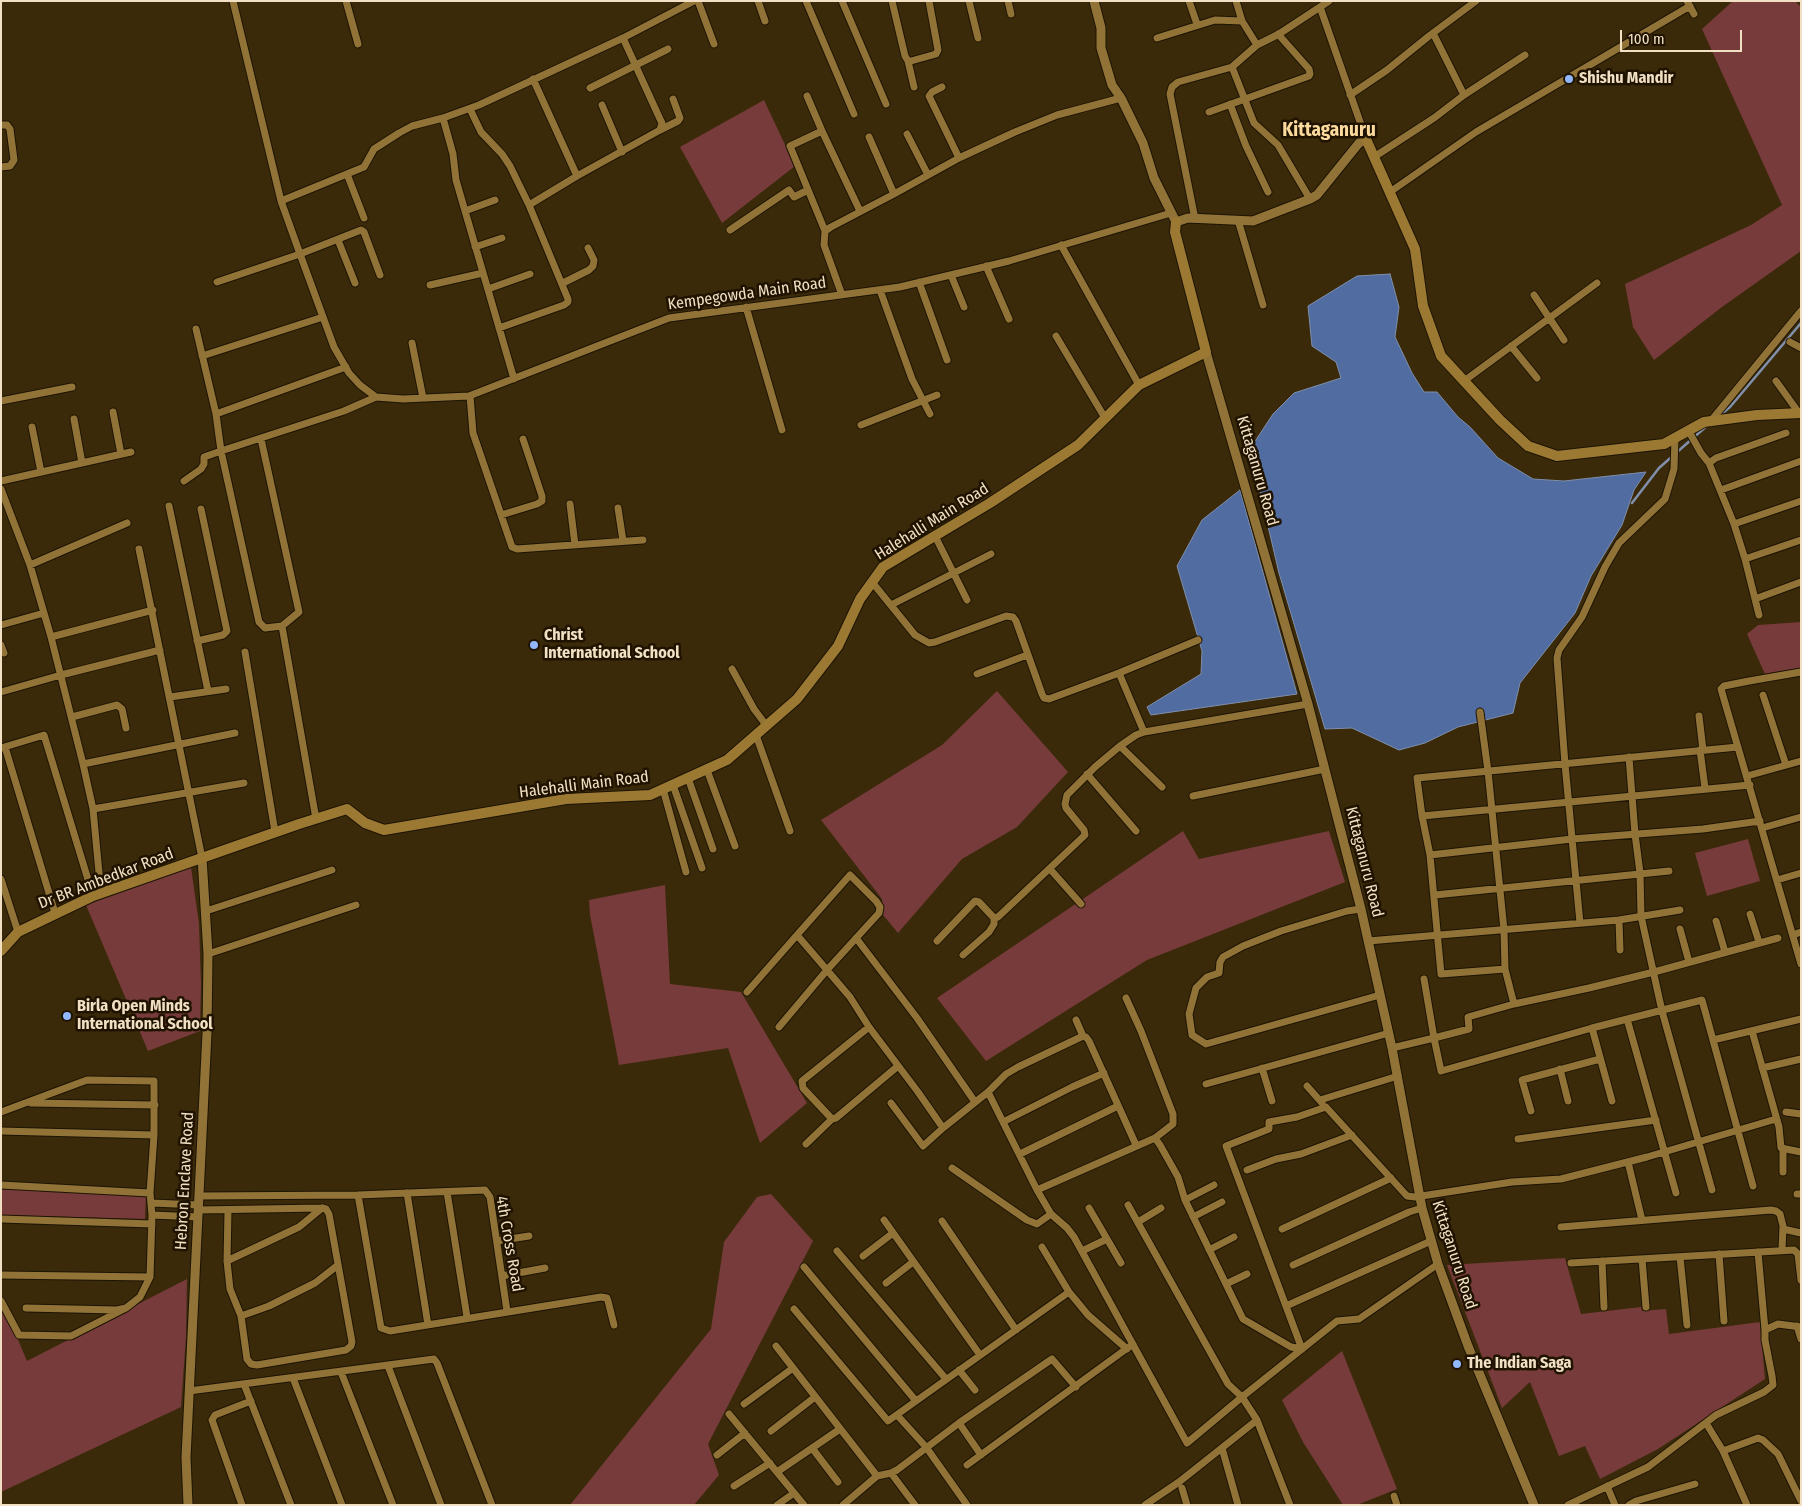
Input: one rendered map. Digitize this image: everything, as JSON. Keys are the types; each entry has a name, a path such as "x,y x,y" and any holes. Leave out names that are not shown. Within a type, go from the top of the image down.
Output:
{"main road":[{"path":"1366,139 1415,248 1423,306 1441,356 1500,420 1528,446 1557,456 1664,444 1704,422 1757,415 1800,413"},
{"name":"Kittaganuru Road","path":"1173,217 1175,232 1206,352"},
{"name":"Halehalli Main Road","path":"202,858 347,809 365,823 384,830 566,799 650,795 727,760 797,698 838,646 860,599 883,567 990,503 1078,445 1139,384 1206,352"},
{"name":"Dr BR Ambedkar Road","path":"1,951 18,932 55,913 97,895 202,858"}],"street":[{"path":"233,1 281,201 300,254 334,347 360,385 376,396"},
{"path":"346,1 358,44"},
{"path":"281,201 364,167 374,149 399,132 412,126 470,109 623,38 694,1"},
{"path":"698,1 714,44"},
{"path":"758,1 765,21"},
{"path":"806,1 854,114"},
{"path":"842,1 886,104"},
{"path":"892,1 914,87"},
{"path":"908,61 936,54 938,50 929,1"},
{"path":"969,1 978,38"},
{"path":"1008,1 1010,14"},
{"path":"1094,1 1101,28 1101,48 1106,69 1112,85 1121,98 1143,143 1154,178 1173,217 1253,221 1317,195 1359,143 1366,139 1320,7"},
{"path":"1189,1 1198,24"},
{"path":"1236,1 1242,21 1257,45"},
{"path":"1195,219 1170,94 1172,87 1178,82 1232,67 1257,45 1278,34 1329,1"},
{"path":"1350,95 1387,70 1476,1"},
{"path":"1390,192 1476,132 1688,4 1694,14"},
{"path":"1157,38 1215,20 1242,21"},
{"path":"1433,33 1464,95"},
{"path":"1209,112 1310,74 1309,68 1278,34"},
{"path":"623,38 662,123 660,130"},
{"path":"590,88 668,49"},
{"path":"1374,157 1525,55"},
{"path":"1232,67 1254,123 1278,145 1310,199"},
{"path":"533,79 577,176"},
{"path":"942,87 932,92 929,96 959,158"},
{"path":"807,96 860,211"},
{"path":"825,231 959,158 1014,132 1057,115 1121,98"},
{"path":"529,205 577,176 678,121 680,118 674,100"},
{"path":"1230,104 1246,146 1268,192"},
{"path":"602,105 622,152"},
{"path":"470,109 481,132 507,161 529,205 568,299 566,304 499,328"},
{"path":"442,118 453,154 456,180 514,379"},
{"path":"1,124 8,125 10,129 14,160 10,166 1,167"},
{"path":"822,131 790,146 825,231 824,245 842,295"},
{"path":"907,134 928,175"},
{"path":"869,137 894,194"},
{"path":"347,174 364,218"},
{"path":"730,230 789,190 794,197 808,190"},
{"path":"465,211 494,200"},
{"name":"Kempegowda Main Road","path":"376,396 403,399 470,396 669,318 880,290 951,275 1173,217"},
{"path":"1238,220 1263,305"},
{"path":"217,282 300,254 359,230 364,232 380,274"},
{"path":"476,247 502,238"},
{"path":"338,240 355,283"},
{"path":"1061,245 1139,384"},
{"path":"563,284 593,266 594,260 588,248"},
{"path":"986,266 1009,319"},
{"path":"430,286 483,272"},
{"path":"488,289 530,274"},
{"path":"951,275 964,307"},
{"path":"919,282 947,360"},
{"path":"1464,381 1597,283"},
{"path":"880,290 912,379 930,414"},
{"path":"1534,295 1564,340"},
{"path":"746,307 782,430"},
{"path":"1710,422 1801,311"},
{"path":"202,356 323,317"},
{"path":"196,329 216,414 221,451 259,622 265,628 282,626 299,612 261,439"},
{"path":"1056,336 1105,418"},
{"path":"1790,342 1801,348"},
{"path":"412,343 423,398"},
{"path":"1511,346 1537,378"},
{"name":"Kittaganuru Road","path":"1206,352 1308,704 1361,909 1398,1076 1419,1196 1431,1241 1468,1346 1533,1504"},
{"path":"216,414 346,367"},
{"path":"1776,381 1800,413"},
{"path":"1,401 72,387"},
{"path":"861,425 937,395"},
{"path":"184,481 201,469 204,464 204,457 344,411 376,396"},
{"path":"470,396 473,433 510,545 514,548 643,540"},
{"path":"113,412 120,454"},
{"path":"74,419 82,463"},
{"path":"32,427 41,472"},
{"path":"1688,430 1709,463 1721,490 1745,559 1759,615"},
{"path":"1709,463 1716,458 1786,432"},
{"path":"1580,923 1557,658 1559,650 1582,617 1619,543 1665,498 1674,469 1675,438"},
{"path":"501,515 542,501 523,439"},
{"path":"1,481 131,452"},
{"path":"1721,490 1801,461"},
{"path":"1,489 30,565 51,637 83,764 93,809 97,895"},
{"path":"1734,524 1801,501"},
{"path":"570,504 574,545"},
{"path":"169,506 208,691"},
{"path":"618,508 623,541"},
{"path":"197,641 222,635 227,631 201,509"},
{"path":"30,565 127,524"},
{"path":"934,536 967,600"},
{"path":"1745,559 1801,540"},
{"path":"139,549 202,858"},
{"path":"891,605 991,554"},
{"path":"872,582 915,635 929,643 1010,615 1016,621 1044,698 1056,696 1119,673 1198,640"},
{"path":"1755,599 1801,582"},
{"path":"51,637 152,610"},
{"path":"1,625 44,613"},
{"path":"282,626 316,819"},
{"path":"1,644 4,653"},
{"path":"1,692 160,650"},
{"path":"245,652 275,832"},
{"path":"977,674 1027,655"},
{"path":"732,669 754,709 766,725"},
{"path":"1801,672 1722,687 1722,693 1777,880 1797,934 1801,964"},
{"path":"1119,673 1144,732"},
{"path":"170,697 226,689"},
{"path":"1763,695 1786,765"},
{"path":"994,918 1050,869 1085,835 1084,830 1064,804 1067,794 1087,774 1130,739 1144,732 1308,704"},
{"path":"72,718 117,705 122,709 126,728"},
{"path":"1480,712 1500,888 1505,969 1514,1004"},
{"path":"1699,716 1705,788"},
{"path":"83,764 235,734"},
{"path":"55,913 3,747 44,735 97,895"},
{"path":"756,735 790,831"},
{"path":"1120,746 1162,787"},
{"path":"1505,969 1441,974 1435,895 1417,778 1738,747"},
{"path":"1628,757 1640,873 1641,916 1662,1011 1712,1190"},
{"path":"1747,776 1801,761"},
{"path":"1193,796 1325,769"},
{"path":"707,770 735,846"},
{"path":"1087,774 1136,831"},
{"path":"688,778 713,849"},
{"path":"93,809 189,794 244,783"},
{"path":"673,785 702,868"},
{"path":"1422,816 1750,785"},
{"path":"663,789 686,872"},
{"path":"1430,855 1572,839 1761,825 1801,817"},
{"name":"Hebron Enclave Road","path":"188,1505 186,1457 208,954 202,858"},
{"path":"1050,869 1081,904"},
{"path":"206,911 332,870"},
{"path":"1435,895 1669,871"},
{"path":"1777,880 1801,874"},
{"path":"747,992 850,875 876,901 880,907 879,913 827,970 779,1027"},
{"path":"1,879 18,932"},
{"path":"937,941 975,901 979,902 994,918 994,924 990,932 963,955"},
{"path":"208,954 356,905"},
{"path":"1361,909 1347,911 1282,931 1243,946 1222,957 1219,973 1207,977 1196,988 1189,1014 1192,1035 1206,1044 1380,995"},
{"path":"1368,941 1619,920 1680,910"},
{"path":"1750,914 1759,942"},
{"path":"1619,920 1620,950"},
{"path":"1716,921 1725,952"},
{"path":"1680,929 1690,962"},
{"path":"797,935 850,997 869,1027 943,1128"},
{"path":"856,938 917,1018 975,1102"},
{"path":"1392,1048 1469,1029 1468,1018 1514,1004 1654,972 1778,938"},
{"path":"1424,979 1441,1071 1592,1028 1702,1000 1753,1186"},
{"path":"1037,1190 1154,1138 1173,1124 1173,1114 1126,998"},
{"path":"1628,1019 1676,1194"},
{"path":"1713,1040 1801,1019"},
{"path":"1076,1020 1083,1036 1089,1041 1136,1145"},
{"path":"832,1119 803,1088 802,1081 869,1027"},
{"path":"1592,1028 1612,1101"},
{"path":"1752,1031 1776,1119 1781,1148 1783,1148 1783,1172"},
{"path":"1206,1084 1389,1033"},
{"path":"891,1103 923,1146 988,1092 1006,1074 1083,1036"},
{"path":"1530,1111 1522,1080 1600,1059"},
{"path":"1762,1068 1801,1059"},
{"path":"806,1144 832,1119 836,1118 898,1066"},
{"path":"1262,1068 1272,1101"},
{"path":"1560,1069 1568,1101"},
{"path":"1003,1122 1104,1073"},
{"path":"1320,1100 1398,1076"},
{"path":"1,1112 88,1080 154,1081 154,1135 150,1193 152,1203 150,1277 144,1292 126,1308 71,1336 19,1335 1,1301"},
{"path":"1307,1086 1407,1196 1419,1196 1512,1182 1561,1179 1664,1152 1776,1119"},
{"path":"988,1092 1037,1190 1051,1214 1067,1228 1082,1252 1187,1443 1338,1321 1359,1319 1438,1264"},
{"path":"27,1102 155,1105"},
{"path":"1020,1154 1118,1106"},
{"path":"1302,1349 1226,1146 1269,1129 1269,1122 1297,1117 1326,1107"},
{"path":"1786,1112 1801,1114"},
{"path":"1518,1139 1656,1120"},
{"path":"1,1132 154,1135"},
{"path":"1247,1170 1276,1159 1301,1154 1352,1135"},
{"path":"1154,1138 1178,1177 1185,1200 1243,1319 1291,1348 1302,1349"},
{"path":"1783,1148 1801,1152"},
{"path":"1628,1162 1642,1220"},
{"path":"952,1168 1027,1220 1037,1224 1051,1214"},
{"path":"1282,1229 1391,1178"},
{"path":"1185,1200 1214,1184"},
{"path":"1,1185 150,1193"},
{"name":"4th Cross Road","path":"447,1192 486,1190 490,1197 507,1311"},
{"path":"152,1215 198,1207 358,1195 447,1192 467,1317"},
{"path":"407,1193 428,1326"},
{"path":"358,1195 381,1328 390,1332 467,1317 604,1296 608,1300 614,1326"},
{"path":"1193,1217 1222,1202"},
{"path":"152,1203 228,1211 326,1209 329,1214 352,1342 351,1346 346,1350 257,1366 251,1364 247,1359 241,1316 230,1289 227,1261 228,1211"},
{"path":"1128,1205 1228,1384 1242,1397 1257,1420 1290,1505"},
{"path":"227,1261 299,1227 322,1208"},
{"path":"1089,1208 1121,1263"},
{"path":"1138,1222 1161,1208"},
{"path":"1294,1265 1422,1208"},
{"path":"1561,1227 1771,1210 1780,1214 1782,1250"},
{"path":"1,1219 152,1224"},
{"path":"884,1220 980,1355"},
{"path":"942,1221 1016,1330"},
{"path":"1782,1229 1801,1233"},
{"path":"863,1256 893,1233"},
{"path":"497,1241 529,1236"},
{"path":"1209,1250 1234,1237"},
{"path":"1082,1252 1107,1239"},
{"path":"1286,1306 1431,1241"},
{"path":"1042,1247 1069,1292 1088,1315 1127,1349"},
{"path":"1571,1263 1782,1250 1796,1251 1801,1280"},
{"path":"837,1251 946,1379"},
{"path":"1568,1505 1648,1467 1716,1415 1764,1392 1773,1384 1765,1340 1766,1330 1758,1252"},
{"path":"1719,1254 1724,1321"},
{"path":"1680,1257 1687,1325"},
{"path":"1642,1259 1646,1307"},
{"path":"1602,1261 1604,1307"},
{"path":"886,1283 913,1262"},
{"path":"241,1316 269,1306 315,1283 338,1265"},
{"path":"804,1266 916,1401"},
{"path":"502,1276 545,1268"},
{"path":"1226,1284 1247,1274"},
{"path":"1,1275 150,1277"},
{"path":"794,1309 888,1421 1069,1292"},
{"path":"26,1308 117,1310 126,1308"},
{"path":"1766,1330 1778,1324 1799,1326 1801,1339"},
{"path":"967,1465 1133,1344"},
{"path":"776,1346 877,1476"},
{"path":"190,1391 432,1359 436,1361 492,1505"},
{"path":"843,1505 877,1476 891,1473 959,1423 1052,1359 1076,1387"},
{"path":"388,1366 441,1505"},
{"path":"744,1404 793,1368"},
{"path":"959,1370 975,1390"},
{"path":"341,1372 393,1505"},
{"path":"293,1378 342,1505"},
{"path":"244,1384 292,1505"},
{"path":"771,1431 816,1397"},
{"path":"242,1505 212,1420 215,1416 251,1401"},
{"path":"729,1414 804,1505"},
{"path":"897,1414 926,1447 967,1505"},
{"path":"1145,1505 1179,1482 1257,1420"},
{"path":"959,1423 981,1455"},
{"path":"1706,1423 1723,1451 1747,1505"},
{"path":"777,1472 840,1429"},
{"path":"717,1455 745,1433"},
{"path":"1723,1451 1758,1438 1763,1440 1778,1454 1801,1501"},
{"path":"812,1448 838,1482"},
{"path":"1222,1448 1238,1505"},
{"path":"734,1486 770,1463"},
{"path":"891,1473 915,1505"},
{"path":"1629,1505 1636,1501 1695,1484"},
{"path":"1607,1486 1615,1505"},
{"path":"1182,1488 1187,1505"},
{"path":"777,1505 794,1493"},
{"path":"1394,1496 1397,1505"}],"shaded area":[{"path":"1733,1 1795,1 1801,7 1801,251 1722,307 1654,360 1633,327 1625,284 1751,225 1782,205 1702,29"},
{"path":"764,100 795,166 722,223 680,147"},
{"path":"1801,622 1801,668 1765,674 1747,634 1758,625"},
{"path":"997,691 1068,772 1017,827 962,859 898,933 883,915 882,899 821,820 942,745"},
{"path":"1183,831 1199,859 1329,831 1345,882 1147,960 986,1061 937,998"},
{"path":"1748,839 1760,881 1707,896 1695,853"},
{"path":"191,867 199,924 200,1031 148,1051 86,905"},
{"path":"665,885 670,984 741,992 807,1103 760,1143 728,1048 619,1065 590,915 589,900"},
{"path":"1,1189 146,1194 145,1219 1,1215"},
{"path":"771,1194 813,1241 708,1444 719,1475 694,1505 570,1505 711,1329 724,1242 757,1197"},
{"path":"1565,1258 1581,1314 1641,1307 1642,1311 1666,1309 1669,1334 1760,1322 1765,1379 1658,1449 1600,1479 1585,1446 1559,1456 1530,1382 1502,1408 1447,1265"},
{"path":"187,1279 186,1337 181,1407 1,1492 1,1299 27,1361"},
{"path":"1342,1351 1397,1489 1357,1505 1343,1505 1303,1442 1282,1400"}],"water":[{"path":"1390,274 1399,307 1395,337 1412,373 1424,392 1437,392 1458,417 1470,427 1498,458 1533,479 1564,481 1646,472 1634,490 1622,525 1591,576 1575,613 1520,683 1513,713 1458,727 1425,743 1399,750 1352,728 1325,729 1279,573 1250,449 1273,414 1294,393 1341,378 1336,362 1312,346 1308,306 1357,276"},
{"path":"1240,490 1297,694 1151,715 1147,707 1201,674 1202,651 1177,566 1202,520"}],"waterway":[{"path":"1719,416 1730,407 1801,323"},
{"path":"1632,503 1659,468 1709,424"}],"place":[{"name":"Shishu Mandir","path":"1569,79"},
{"name":"Christ International School","path":"534,645"},
{"name":"Birla Open Minds International School","path":"67,1016"},
{"name":"The Indian Saga","path":"1457,1364"}],"district":[{"name":"Kittaganuru","path":"1329,131"}]}
